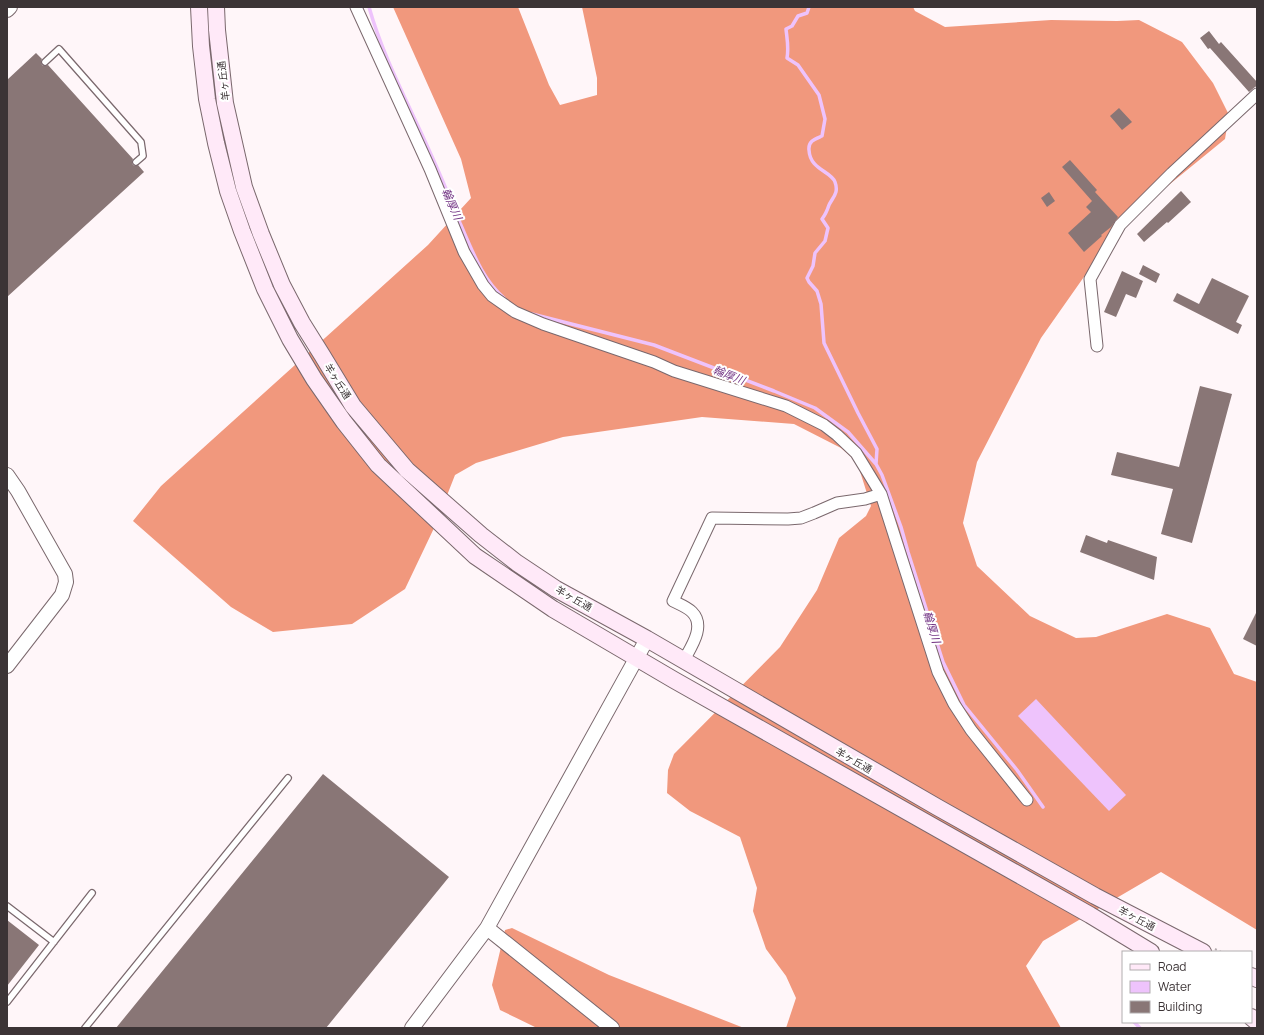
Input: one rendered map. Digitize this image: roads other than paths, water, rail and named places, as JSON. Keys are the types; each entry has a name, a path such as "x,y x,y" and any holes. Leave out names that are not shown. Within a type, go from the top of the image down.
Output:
{"main road":[{"name":"羊ヶ丘通","path":"199,7 201,46 207,99 228,190 242,231 265,289 290,339 314,379 344,422 378,465 475,556 553,609 636,658 927,822 1149,951"},
{"name":"羊ヶ丘通","path":"216,7 225,103 244,187 282,285 302,323 354,406 407,470 481,535 517,563 556,589 684,660 800,728 1095,896 1201,951"}],"street":[{"path":"7,10 10,7"},
{"path":"356,7 430,169 464,252 483,285 492,296 515,312 543,324 654,362 674,371 786,406 824,425 856,453 882,494 938,672 954,704 971,730 1027,800"},
{"path":"1097,346 1090,279 1120,225 1172,173 1257,94"},
{"path":"7,475 18,491 65,574 66,582 62,595 7,666"},
{"path":"684,660 697,634 698,625 692,611 673,601 712,518 801,518 814,514 837,503 865,499 882,494"},
{"path":"412,1028 487,928 647,639"},
{"path":"487,928 612,1028"}],"lane":[{"path":"45,62 59,49 141,142 143,156 136,162"},
{"path":"85,1028 288,778"},
{"path":"7,1002 92,893"},
{"path":"7,906 54,942"}],"water":[{"path":"1036,699 1126,795 1109,811 1018,716"}],"waterway":[{"name":"輪厚川","path":"369,7 381,44 396,80 437,168 473,254 490,282 504,298"},
{"path":"809,7 807,13 798,16 792,26 786,29 788,47 787,58 798,65 819,95 825,119 822,136 815,139 810,144 810,157 817,166 833,178 836,189 835,195 822,219 828,228 825,241 815,253 813,266 807,278 817,291 821,304 824,343 877,449 876,464"},
{"name":"輪厚川","path":"532,314 654,345 815,408 848,432 876,464 882,475 901,527 943,662 964,705 1017,770 1043,807"},
{"name":"輪厚川","path":"1135,1023 1140,1028"}]}
